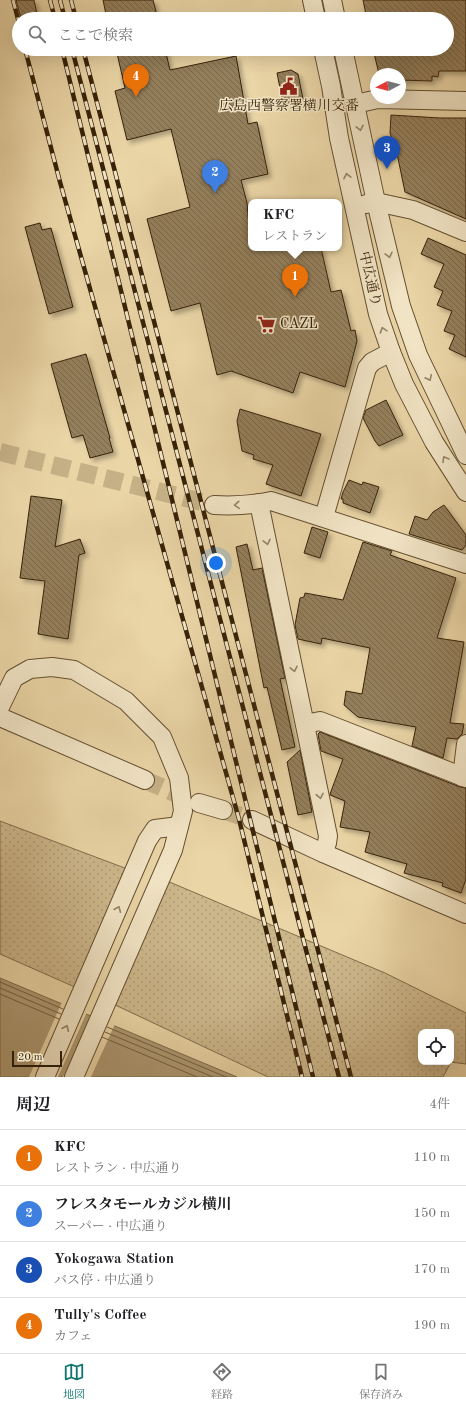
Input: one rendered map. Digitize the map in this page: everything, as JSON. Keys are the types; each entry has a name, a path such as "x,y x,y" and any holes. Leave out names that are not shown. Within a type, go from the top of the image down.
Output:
{"street":[{"path":"312,0 315,12"},
{"path":"332,0 335,12"},
{"name":"中広通り","path":"324,56 331,86 339,138 378,314 391,352 419,415 434,442 466,492"},
{"path":"345,56 376,202 401,306 425,369 466,455"},
{"path":"355,104 378,99 466,101"},
{"path":"354,207 376,202 413,210 466,232"},
{"path":"324,517 367,368 372,362 391,352"},
{"path":"214,505 228,506 271,501 466,564"},
{"path":"259,503 328,836 323,853"},
{"path":"0,707 14,678 30,669 52,667 74,670 126,701 162,737 179,778 183,811 173,850 74,1077"},
{"path":"0,717 145,780"},
{"path":"306,724 320,721 464,777 466,744"},
{"path":"199,803 223,810"},
{"path":"252,820 323,853 466,914"},
{"path":"45,1077 147,841 155,829 179,826"}],"shaded area":[{"path":"0,821 130,870 77,988 0,954"},
{"path":"160,878 385,973 466,1013 466,1064 454,1062 454,1029 418,1029 418,1065 449,1065 443,1077 268,1077 111,1003"}],"water":[{"path":"0,978 237,1077 0,1077"}],"pier":[{"path":"62,1002 87,1012 58,1077 29,1077"},
{"path":"92,1015 115,1024 91,1077 63,1077"}],"building":[{"path":"16,0 34,0 37,12 19,12"},
{"path":"103,0 153,0 156,12 106,12"},
{"path":"363,0 466,0 466,71 439,71 438,77 432,76 432,81 406,80 406,68 378,68 375,56 454,56 454,12 366,12"},
{"path":"118,56 167,56 170,70 236,56 248,124 257,122 268,174 241,180 247,203 248,251 322,251 331,292 341,290 351,331 355,330 357,341 345,387 300,372 293,393 231,371 217,375 200,303 171,311 147,219 190,207 171,129 127,140 115,91 125,88"},
{"path":"291,70 298,74 303,99 283,103 277,73"},
{"path":"391,115 466,118 466,219 405,192 394,139 392,139 390,133"},
{"path":"40,223 42,230 51,228 73,307 49,314 25,227"},
{"path":"428,238 466,255 466,357 449,349 455,335 444,331 452,311 437,305 443,291 434,287 444,264 421,254"},
{"path":"86,354 113,452 90,458 83,435 72,438 51,364"},
{"path":"386,400 403,435 379,446 363,418 366,410"},
{"path":"240,409 321,434 301,496 266,484 273,465 253,459 254,455 242,451 237,421"},
{"path":"349,480 362,485 363,482 379,487 370,513 343,503 343,499 341,499"},
{"path":"31,496 62,500 55,547 80,539 85,553 79,555 68,639 38,634 45,581 20,578"},
{"path":"444,505 466,535 466,545 462,550 409,534 415,516 427,520 433,512"},
{"path":"312,527 328,532 320,558 304,553"},
{"path":"363,542 392,551 390,555 456,578 437,638 464,642 450,723 464,724 462,734 457,739 447,738 443,758 412,746 416,727 358,717 344,705 346,691 362,694 370,648 322,638 321,644 298,639 295,625 300,598 304,597 305,593 343,600"},
{"path":"247,544 253,570 262,568 285,678 280,679 295,747 282,750 267,687 264,688 236,547"},
{"path":"320,732 460,787 466,788 466,879 461,893 442,886 443,883 404,873 407,864 365,852 370,832 340,827 345,801 330,794 343,759 321,751 318,734"},
{"path":"300,750 312,812 298,815 287,762"}],"tunnel":[{"path":"0,452 214,505"},
{"path":"145,780 193,801"},
{"path":"223,810 252,820"}],"railway":[{"path":"13,0 16,12"},
{"path":"50,0 53,12"},
{"path":"60,0 63,12"},
{"path":"71,0 74,12"},
{"path":"27,56 60,182 239,819 302,1077"},
{"path":"64,56 313,1077"},
{"path":"74,56 339,1077"},
{"path":"85,56 351,1077"}],"place":[{"name":"広島西警察署横川交番","path":"289,86"},
{"name":"Tully's Coffee","path":"136,97"},
{"name":"Yokogawa Station","path":"387,169"},
{"name":"フレスタモールカジル横川","path":"215,193"},
{"name":"KFC","path":"295,297"},
{"name":"CAZL","path":"267,324"}]}
